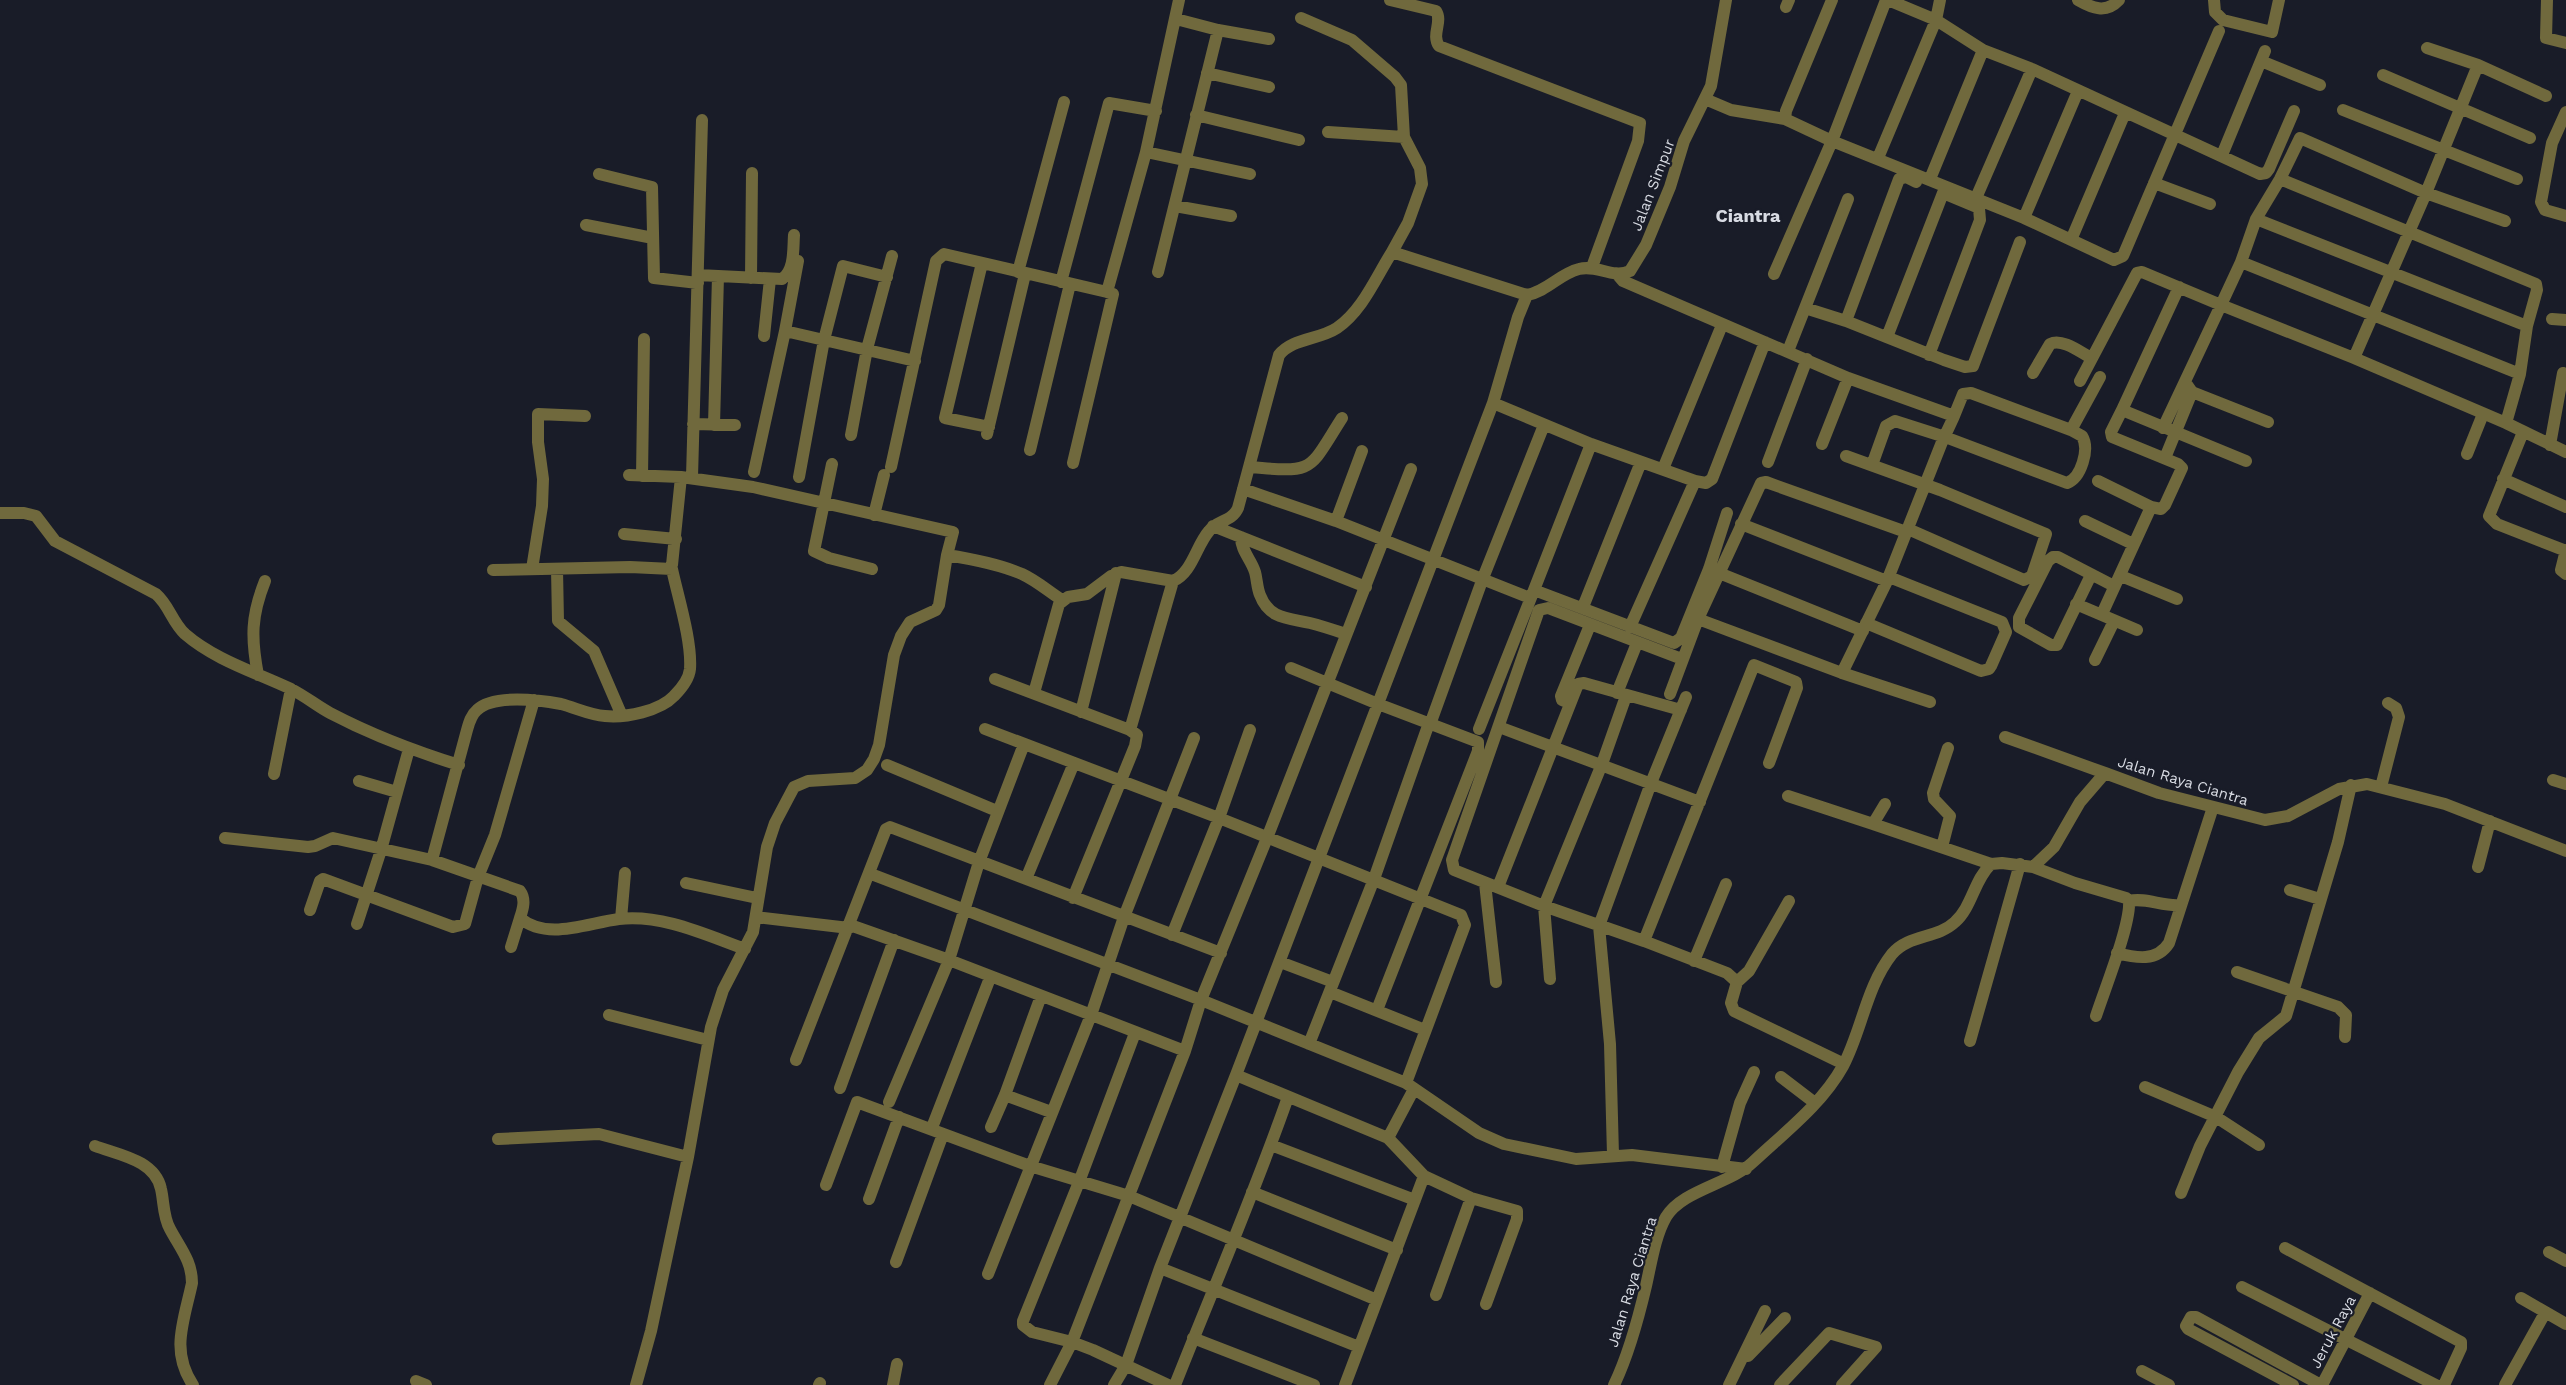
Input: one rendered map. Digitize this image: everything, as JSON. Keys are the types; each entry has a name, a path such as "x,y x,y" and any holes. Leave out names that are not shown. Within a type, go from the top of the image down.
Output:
{"street":[{"path":"1107,292 1146,152 1179,0"},
{"path":"1390,0 1436,10 1439,16 1436,38 1439,46 1640,123 1638,141 1592,267"},
{"name":"Jalan Simpur","path":"1617,274 1630,271 1646,245 1670,187 1684,141 1706,99 1714,78 1726,0"},
{"path":"1785,119 1786,111 1832,0"},
{"path":"1774,274 1832,141 1887,0 1936,20 1983,50 2032,69 2260,174 2266,173 2294,111"},
{"path":"1878,158 1936,20 1940,0"},
{"path":"2078,0 2096,9 2110,7 2119,0"},
{"path":"2214,0 2215,12 2223,20 2272,32 2279,0"},
{"path":"2547,0 2546,38 2566,43"},
{"path":"1034,693 1059,603 1062,600 1087,594 1116,573 1123,572 1173,581 1183,575 1196,550 1213,526 1234,515 1250,467 1279,355 1289,346 1326,334 1345,322 1360,304 1408,223 1422,184 1420,168 1404,137 1402,89 1398,80 1352,40 1301,18"},
{"path":"1176,19 1218,30 1269,39"},
{"path":"1158,272 1218,30"},
{"path":"1706,99 1739,111 1785,119 1832,141 2024,218 2109,259 2120,258 2219,32"},
{"path":"2427,48 2478,65 2546,96"},
{"path":"1930,179 1983,50"},
{"path":"2222,155 2263,56 2320,85"},
{"path":"2354,358 2444,151 2478,65"},
{"path":"1976,198 2032,69"},
{"path":"1207,73 1269,87"},
{"path":"2383,75 2530,138"},
{"path":"2024,218 2078,91"},
{"path":"982,263 945,418 988,431 1022,273 1065,102"},
{"path":"1029,450 1065,283 1109,103 1155,111"},
{"path":"2343,110 2517,179"},
{"path":"2566,112 2552,143 2541,202 2545,210 2566,216"},
{"path":"2071,240 2125,113"},
{"path":"1196,115 1299,140"},
{"path":"672,565 693,424 702,120"},
{"path":"1328,132 1404,137"},
{"path":"2165,458 2177,433 2189,387 2221,305 2241,262 2256,219 2280,179 2300,138 2426,193 2505,221"},
{"path":"1146,152 1250,174"},
{"path":"751,278 752,173"},
{"path":"599,174 652,187 654,278 698,279 718,276 782,279 789,273 794,235"},
{"path":"1846,321 1899,179 1906,177 1978,207 1981,215 1929,354"},
{"path":"2280,179 2536,284 2537,290 2527,326 2520,374 2506,423"},
{"path":"2154,183 2210,204"},
{"path":"1887,337 1943,194"},
{"path":"1788,351 1848,199"},
{"path":"1175,206 1231,216"},
{"path":"2256,219 2527,326"},
{"path":"586,225 653,238"},
{"path":"1805,308 1846,321 1965,367 1974,365 2020,242"},
{"path":"1392,252 1527,295 1545,289 1572,271 1592,267 1617,274 1623,281 1722,325 1848,378 1954,416"},
{"path":"874,515 915,361 936,261 944,254 1113,294 1073,463"},
{"path":"850,435 867,349 892,256"},
{"path":"754,472 798,261"},
{"path":"2241,262 2520,374"},
{"path":"799,477 825,340 843,266 887,277"},
{"path":"2080,381 2137,273 2142,272 2354,358 2506,423 2566,453"},
{"path":"714,425 718,276"},
{"path":"764,336 770,279"},
{"path":"2098,481 2151,507 2161,509 2182,471 2182,466 2110,435 2179,287"},
{"path":"1114,1385 1126,1365 1160,1268 1280,962 1493,403 1527,295"},
{"path":"2552,319 2566,320"},
{"path":"1663,469 1722,325"},
{"path":"785,331 915,361"},
{"path":"636,1385 651,1331 688,1157 708,1040 723,990 753,932 757,898 774,823 794,787 808,781 855,778 867,770 874,759 879,745 894,655 906,627 915,618 938,608 953,532 753,487 686,477 635,476 644,339"},
{"path":"1493,403 1591,444 1706,483 1712,479 1765,342"},
{"path":"2033,373 2050,344 2054,342 2060,342 2091,358"},
{"path":"1768,462 1807,359"},
{"path":"2550,446 2563,373"},
{"path":"2071,430 2100,377"},
{"path":"1822,444 1848,378"},
{"path":"2189,387 2268,422"},
{"path":"2163,428 2189,387"},
{"path":"1842,673 1888,579 1945,437 1963,394 1968,392 2071,430 2082,436 2086,447 2082,464 2068,483 1945,437 1899,421 1891,422 1886,426 1872,465"},
{"path":"2122,410 2246,461"},
{"path":"532,569 542,506 543,479 538,442 538,414 585,416"},
{"path":"2467,454 2483,414"},
{"path":"1250,467 1289,471 1307,467 1318,455 1342,418"},
{"path":"693,424 735,425"},
{"path":"1310,1044 1374,879 1483,578 1544,425"},
{"path":"2523,432 2489,512 2491,520 2496,524 2566,550 2560,566 2566,574"},
{"path":"1479,729 1591,444"},
{"path":"1336,521 1362,451"},
{"path":"1737,982 1724,971 1455,871 1452,864 1538,612 1548,608 1630,627 1672,643 1679,640 1741,524 1756,488 1761,483 1766,482 1907,531 2020,579 2027,580 2032,576 2045,532 1926,484 1846,456"},
{"path":"1569,703 1561,699 1563,690 1576,665 1585,616 1641,462"},
{"path":"831,464 814,551 829,558 872,569"},
{"path":"1050,1385 1072,1342 1185,1051 1201,1000 1385,541 1411,469"},
{"path":"2503,479 2566,507"},
{"path":"1630,627 1695,481"},
{"path":"1243,489 1532,594 1585,616 1637,643 1682,659"},
{"path":"2102,614 2151,507"},
{"path":"0,513 24,513 36,516 55,541 156,594 164,601 175,624 199,644 258,675 291,689 330,712 409,749 459,765"},
{"path":"1670,694 1714,571 1727,513"},
{"path":"2085,521 2133,544"},
{"path":"1714,571 1981,671 1991,666 2006,632 2002,622 1741,524"},
{"path":"1213,526 1366,587"},
{"path":"624,534 675,539"},
{"path":"1241,537 1242,547 1254,569 1260,594 1275,615 1346,634"},
{"path":"947,555 977,560 1021,573 1062,600"},
{"path":"2091,575 2059,643 2055,646 2019,627 2019,618 2050,558 2058,557 2091,575 2177,599"},
{"path":"557,568 558,621 594,651 622,716"},
{"path":"432,860 470,718 476,710 492,702 534,700 561,704 595,714 622,716 662,705 680,690 690,670 672,569 493,570"},
{"path":"1081,712 1116,573"},
{"path":"258,675 252,635 257,601 265,581"},
{"path":"1130,730 1173,581"},
{"path":"2076,603 2137,630"},
{"path":"1698,619 1842,673 1930,702"},
{"path":"2095,660 2114,621"},
{"path":"1550,979 1544,906 1602,764 1637,643"},
{"path":"1644,941 1754,665 1796,682 1797,688 1769,763"},
{"path":"1291,668 1378,704 1430,721 1476,740 1479,745 1377,1010"},
{"path":"995,680 1130,730 1137,735 1121,781 1073,898"},
{"path":"1498,887 1575,687 1580,683 1681,710"},
{"path":"274,774 291,689"},
{"path":"1613,1155 1610,1044 1599,926 1650,783 1686,697"},
{"path":"310,910 321,879 456,928 466,923 478,877 495,835 534,700"},
{"path":"2381,787 2399,717 2396,708 2388,703"},
{"path":"1499,727 1700,802"},
{"path":"985,729 1219,818 1461,915 1465,923 1425,1030 1410,1086 1388,1138"},
{"path":"1172,935 1219,818 1250,730"},
{"path":"2005,737 2105,773"},
{"path":"988,1274 1091,1016 1124,917 1194,738"},
{"path":"889,1102 949,960 979,862 1024,744"},
{"path":"1942,847 1950,817 1934,799 1933,793 1948,748"},
{"path":"357,924 381,850 409,749"},
{"path":"1026,879 1074,763"},
{"path":"887,765 997,812"},
{"name":"Jalan Raya Ciantra","path":"2033,867 2054,847 2080,802 2105,773 2159,793 2258,819 2277,819 2300,812 2351,785"},
{"path":"2553,780 2566,784"},
{"path":"359,781 397,792"},
{"path":"2181,1193 2200,1146 2238,1072 2263,1035 2284,1019 2295,993 2338,842 2351,785 2367,784 2445,804 2566,851"},
{"path":"1788,796 1991,864 2020,864 2033,867 2075,883 2126,898 2129,901 2140,899 2168,906 2181,905"},
{"path":"1873,824 1885,804"},
{"path":"2117,953 2136,958 2151,956 2163,952 2172,939 2213,807"},
{"path":"2478,867 2490,821"},
{"path":"796,1060 871,874 886,829 890,827 1221,953"},
{"path":"225,838 308,847 333,838 432,860 520,891 524,906 511,947"},
{"name":"Jalan Raya Ciantra","path":"1614,1385 1634,1333 1665,1219 1670,1211 1686,1199 1746,1169 1815,1103 1844,1064 1875,982 1892,955 1902,944 1913,938 1953,924 1991,864"},
{"path":"1970,1041 2020,864"},
{"path":"621,919 625,873"},
{"path":"871,874 1201,1000 1410,1086 1479,1133 1504,1144 1576,1159 1632,1155 1746,1169"},
{"path":"1485,883 1496,982"},
{"path":"686,884 757,898"},
{"path":"1694,961 1726,884"},
{"path":"2290,890 2320,899"},
{"path":"1789,901 1749,971 1737,982 1731,1003 1734,1011 1844,1064"},
{"path":"2096,1016 2129,912 2129,901"},
{"path":"756,917 850,926 949,960 990,978 1185,1051"},
{"path":"520,918 530,927 542,929 570,928 621,919 651,921 684,927 745,949"},
{"path":"840,1088 894,940"},
{"path":"1280,962 1377,1010 1425,1030"},
{"path":"2237,972 2343,1010 2346,1018 2345,1037"},
{"path":"933,1125 990,978"},
{"path":"991,1127 1041,996"},
{"path":"609,1015 708,1040"},
{"path":"1135,1033 1023,1322 1032,1332 1072,1342 1168,1385"},
{"path":"1722,1167 1740,1103 1754,1071"},
{"path":"1236,1076 1388,1138 1424,1176 1471,1198 1514,1209 1518,1213 1486,1304"},
{"path":"1781,1077 1815,1103"},
{"path":"2145,1087 2216,1117 2259,1145"},
{"path":"1005,1095 1051,1112"},
{"path":"1175,1385 1212,1288 1235,1241 1288,1097"},
{"path":"826,1185 857,1102 1030,1166 1129,1196 1377,1300"},
{"path":"868,1199 899,1118"},
{"path":"498,1139 599,1134 688,1157"},
{"path":"896,1262 944,1134"},
{"path":"1271,1145 1415,1200"},
{"path":"95,1146 149,1168 158,1180 166,1220 188,1257 192,1273 179,1346 180,1358 193,1385"},
{"path":"1345,1385 1424,1176"},
{"path":"1252,1192 1397,1250"},
{"path":"1436,1295 1471,1198"},
{"path":"2285,1248 2462,1342 2444,1385"},
{"path":"2549,1252 2566,1260"},
{"path":"1160,1268 1359,1347"},
{"path":"2242,1287 2436,1385"},
{"name":"Jeruk Raya","path":"2321,1385 2370,1293"},
{"path":"2521,1298 2566,1324"},
{"path":"1729,1385 1766,1311"},
{"path":"2505,1385 2545,1312"},
{"path":"2293,1385 2188,1329 2186,1325 2193,1316 2321,1385"},
{"path":"1739,1365 1785,1318"},
{"path":"2217,1345 2223,1333"},
{"path":"1780,1385 1828,1334 1876,1347 1842,1385"},
{"path":"1193,1338 1314,1385"},
{"path":"892,1385 897,1364"},
{"path":"2142,1371 2169,1385"}],"district":[{"name":"Ciantra","path":"1748,215"}]}
